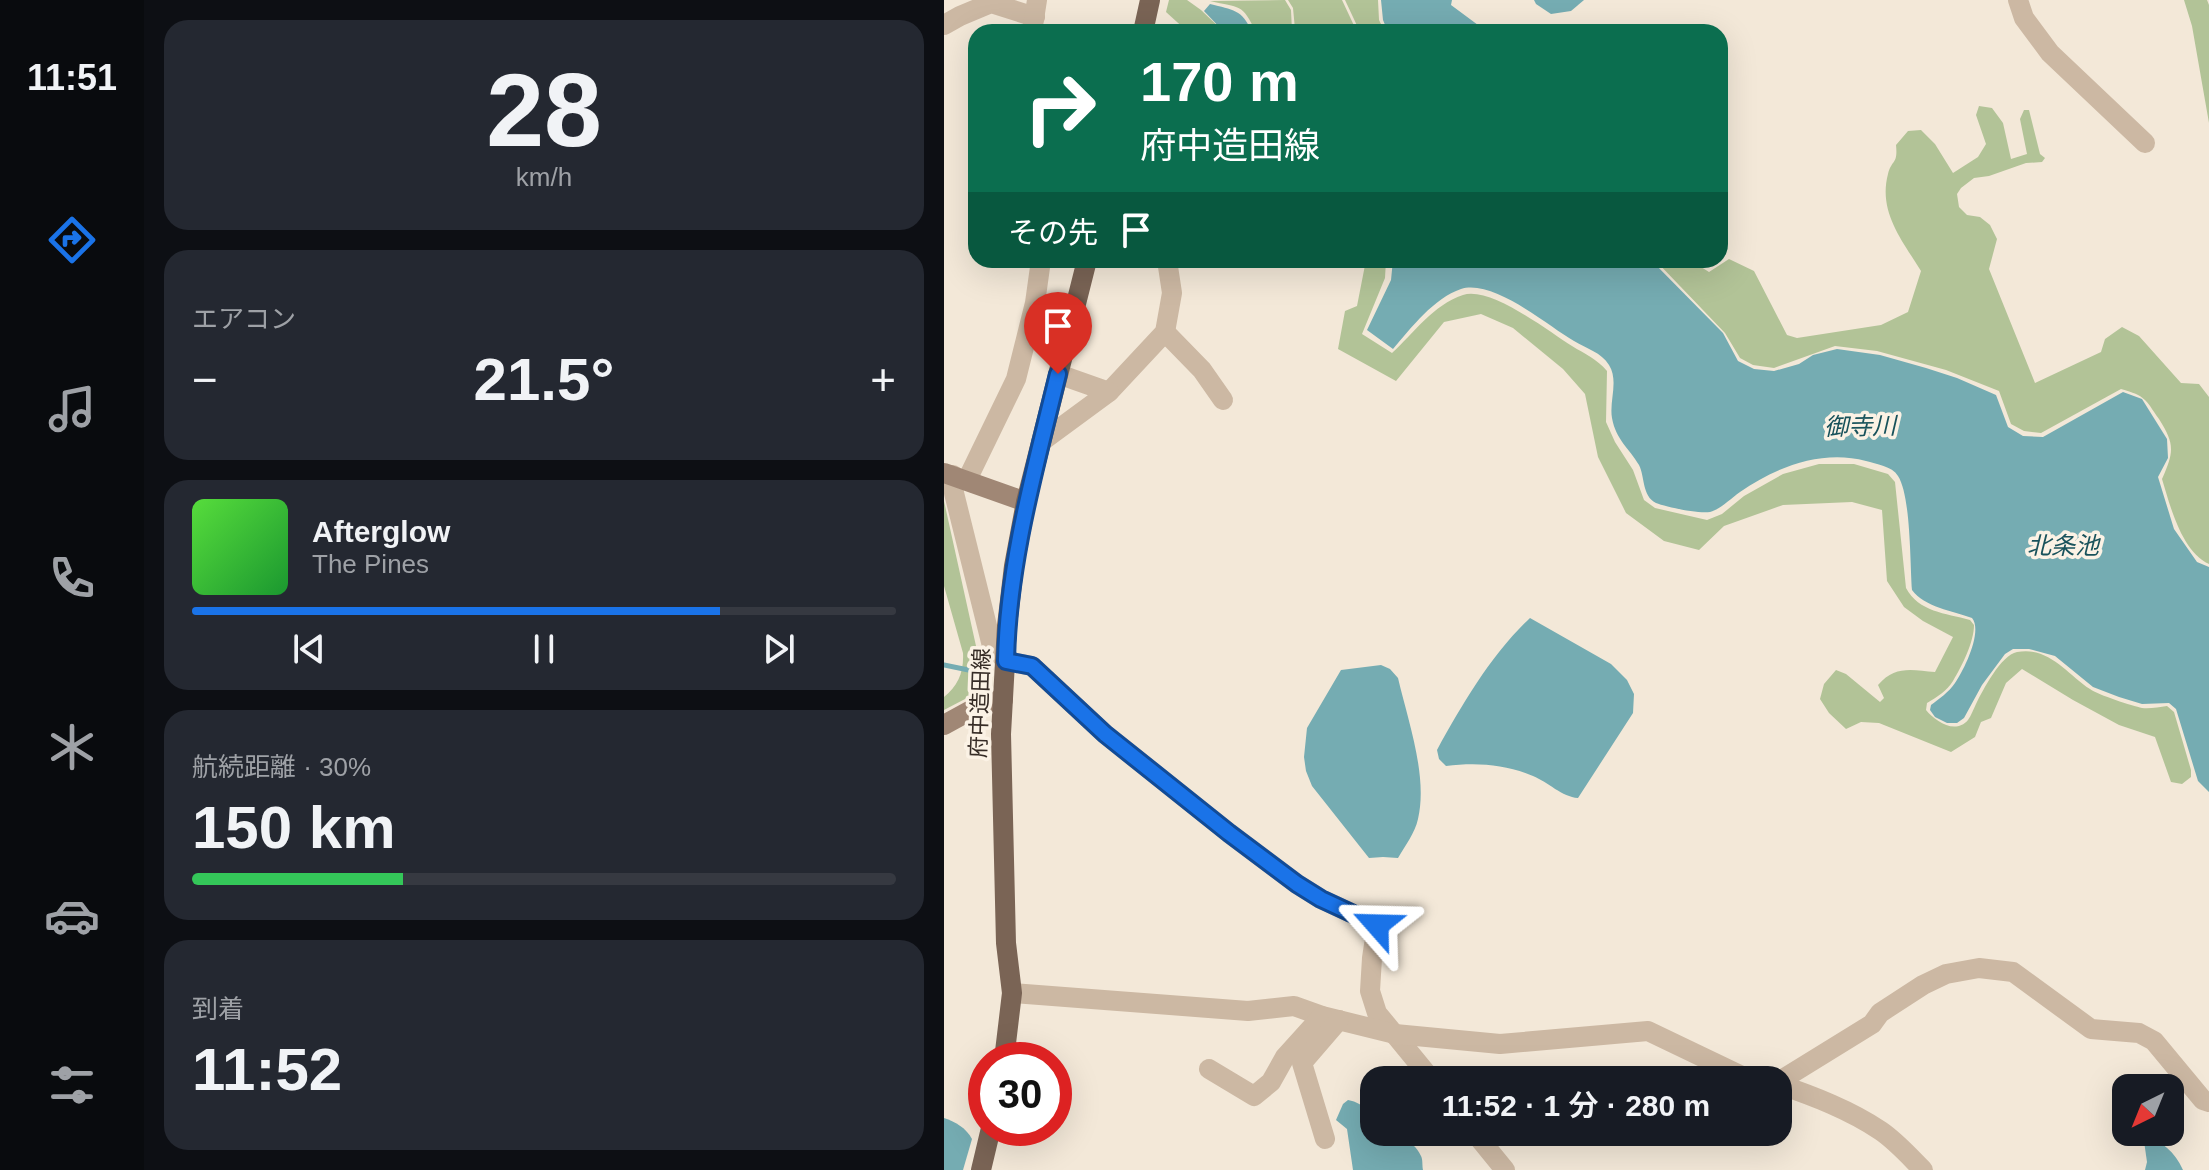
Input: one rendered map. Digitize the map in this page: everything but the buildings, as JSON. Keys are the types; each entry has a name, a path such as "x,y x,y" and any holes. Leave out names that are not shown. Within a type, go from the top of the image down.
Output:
{"main road":[{"path":"1145,24 1150,0"},
{"name":"府中造田線","path":"1006,1042 1012,993 1006,943 1001,734 1007,626 1026,502 1085,268"},
{"path":"981,1170 987,1146"}],"street":[{"path":"2018,0 2024,18 2050,53 2145,143"},
{"path":"944,25 991,3 1035,16"},
{"path":"1040,268 1035,303 1016,379 955,476 954,493 992,646 1006,661 1032,666 1105,734 1297,884 1321,899 1377,925 1370,991 1377,1013 1421,1066"},
{"path":"1041,442 1109,392 1165,332 1172,293 1168,268"},
{"path":"1165,332 1202,370 1223,400"},
{"path":"1058,374 1109,392"},
{"path":"955,476 1026,502"},
{"path":"944,725 984,703 1003,700"},
{"path":"1792,1074 1872,1024 1880,1013 1923,985 1946,974 1979,968 2013,972 2091,1029 2139,1033 2154,1041 2203,1100 2209,1102"},
{"path":"1012,993 1248,1011 1294,1006 1395,1034 1500,1044 1648,1031 1721,1066"},
{"path":"1209,1069 1254,1096 1271,1082 1285,1057 1331,1018"},
{"path":"1325,1139 1302,1063 1331,1018"},
{"path":"1792,1088 1855,1116 1883,1133 1923,1170"},
{"path":"1485,1146 1505,1170"}],"green space":[{"path":"1169,0 1187,0 1216,24 1179,24 1166,12"},
{"path":"1285,0 1291,10 1292,24 1252,24 1239,8 1210,1"},
{"path":"1288,0 1342,0 1353,24 1295,24 1293,8"},
{"path":"1345,0 1378,0 1381,24 1356,24"},
{"path":"2184,0 2207,0 2209,5 2209,123 2192,26"},
{"path":"1979,106 1992,108 2003,123 2011,159 2027,154 2020,119 2024,110 2029,110 2040,154 2045,158 2042,162 2026,163 1974,178 1957,194 1959,207 1967,215 1980,217 1990,225 1997,239 1989,269 2035,383 2101,352 2105,339 2122,327 2139,336 2181,383 2199,384 2209,397 2209,564 2191,549 2178,526 2162,479 2171,455 2168,435 2140,396 2121,389 2041,433 2024,431 2011,424 1999,391 1946,370 1877,351 1835,346 1774,368 1753,365 1740,358 1725,333 1663,268 1703,268 1709,272 1715,268 1728,268 1729,259 1754,271 1787,335 1797,338 1881,325 1908,312 1921,271 1894,225 1886,201 1888,174 1895,159 1896,145 1908,131 1921,130 1935,144 1953,173 1978,157 1986,144 1976,115"},
{"path":"1364,268 1386,268 1385,278 1362,334 1392,353 1442,305 1463,295 1475,294 1504,303 1599,363 1607,371 1606,422 1633,470 1644,500 1655,508 1707,520 1722,514 1744,496 1783,474 1819,464 1854,464 1888,474 1895,482 1906,588 1925,607 1970,620 1974,625 1970,646 1953,681 1945,691 1927,703 1926,710 1930,714 1946,725 1963,724 2005,659 2017,652 2039,653 2100,694 2142,708 2167,706 2174,712 2191,777 2182,784 2171,782 2155,737 2119,725 2022,669 2006,683 1991,718 1981,722 1975,737 1951,752 1879,723 1861,722 1846,729 1820,699 1824,684 1836,670 1846,674 1880,702 1884,698 1878,685 1884,679 1904,670 1935,672 1953,637 1904,607 1887,581 1882,510 1852,502 1783,505 1724,526 1699,550 1664,541 1626,513 1598,457 1585,394 1563,369 1513,328 1481,314 1444,322 1396,381 1338,349 1345,311 1357,306"},
{"path":"944,501 980,676 987,676 987,680 965,699 944,710 944,697 961,672 963,653 944,586"}],"water":[{"path":"1381,0 1452,0 1451,5 1477,24 1385,24"},
{"path":"1534,0 1584,0 1571,11 1551,14"},
{"path":"1210,4 1231,9 1248,24 1216,24 1204,11"},
{"name":"北条池","path":"1392,268 1659,268 1723,333 1738,361 1754,369 1774,371 1837,349 1880,355 1957,378 1996,395 2008,427 2023,436 2043,437 2123,392 2142,399 2167,439 2168,458 2158,477 2174,529 2197,562 2209,567 2209,792 2198,781 2176,709 2169,703 2142,704 2093,687 2055,656 2029,649 2013,649 2005,654 1982,685 1964,718 1957,723 1947,723 1935,717 1930,710 1931,705 1950,689 1963,669 1974,641 1975,624 1972,618 1924,601 1912,590 1905,499 1898,476 1892,470 1849,458 1816,459 1769,475 1710,512 1683,510 1656,503 1648,496 1639,465 1614,426 1611,411 1612,371 1602,357 1504,297 1474,288 1461,289 1442,299 1393,349 1367,330 1391,280"},
{"path":"1530,618 1611,664 1627,680 1634,694 1633,713 1578,798 1566,795 1523,772 1479,764 1446,766 1439,759 1437,750 1468,697 1490,664"},
{"path":"1381,665 1398,678 1419,767 1417,824 1398,858 1369,858 1312,786 1304,757 1307,728 1341,670"},
{"path":"1348,1100 1360,1105 1360,1146 1414,1146 1421,1156 1423,1170 1353,1170 1347,1129 1336,1120"},
{"path":"944,1118 967,1132 970,1146 963,1170 944,1170"},
{"path":"2145,1146 2164,1146 2183,1170 2145,1170"}],"waterway":[{"path":"944,665 983,673 985,658"}],"route":[{"path":"1058,374 1026,502 1014,566 1006,661 1032,666 1105,734 1297,884 1321,899 1377,925"}],"water label":[{"name":"御寺川","path":"1860,426"}]}
